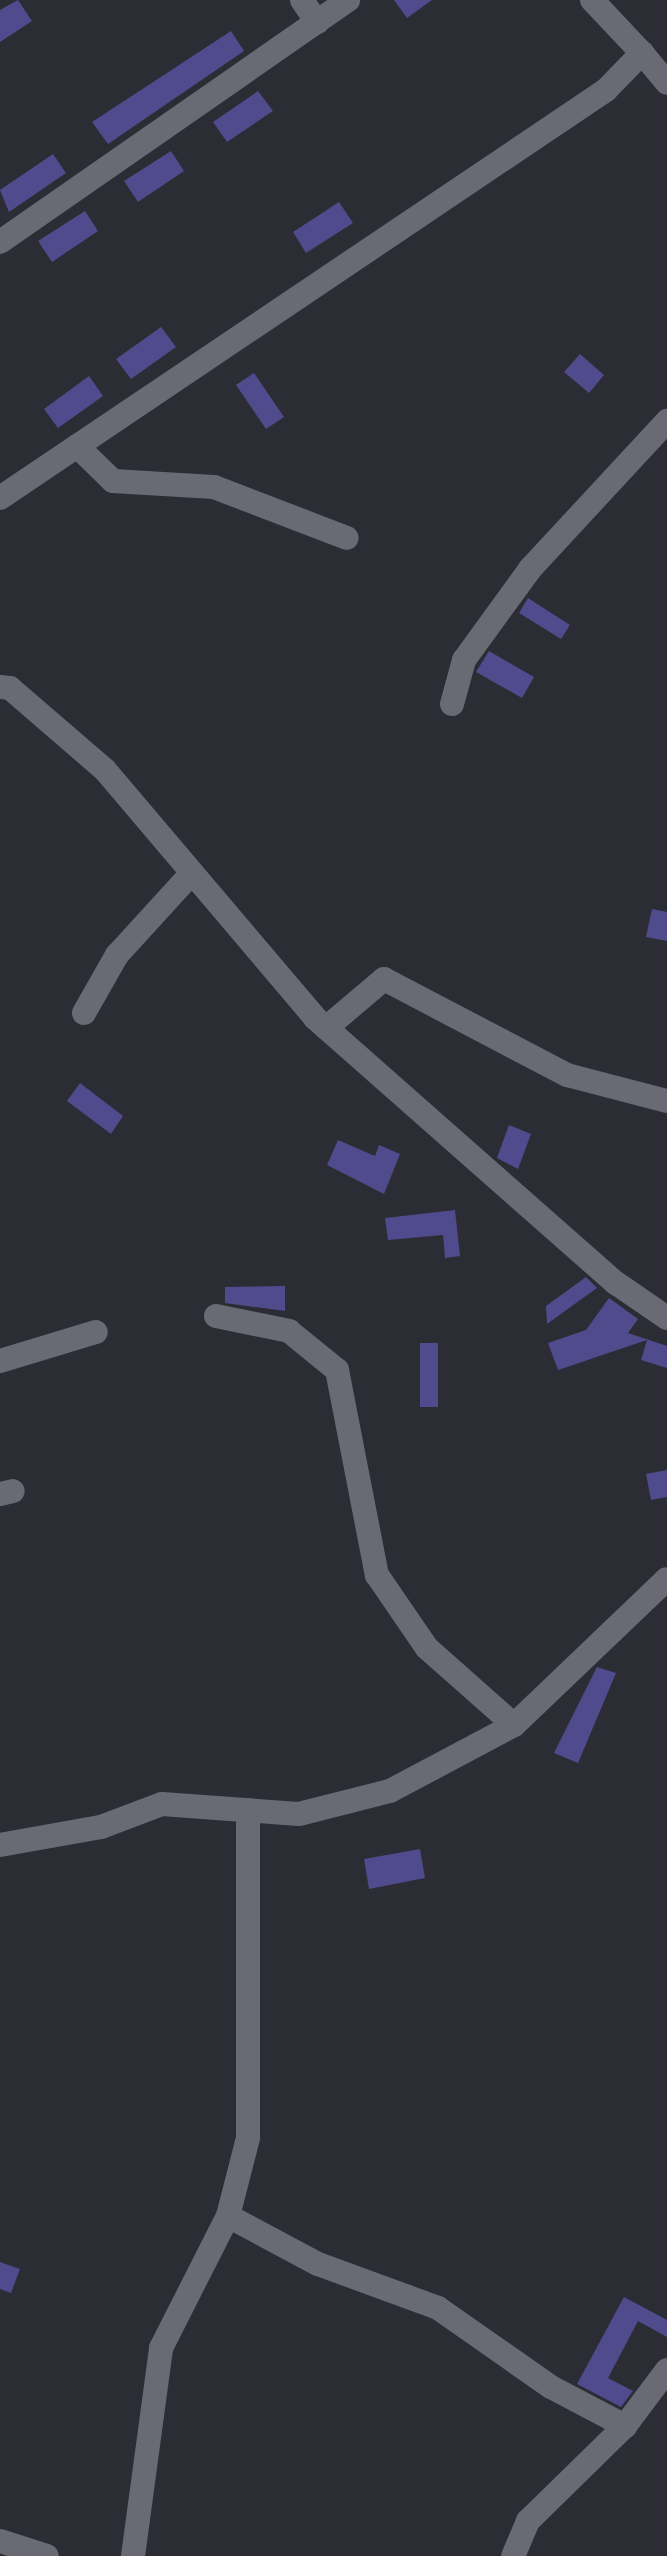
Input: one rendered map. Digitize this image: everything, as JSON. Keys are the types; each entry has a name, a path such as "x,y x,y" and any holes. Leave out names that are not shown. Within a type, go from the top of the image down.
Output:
{"street":[{"path":"302,0 317,22"},
{"path":"0,242 348,0"},
{"path":"592,0 667,83"},
{"path":"0,498 606,90 642,53"},
{"path":"452,704 464,660 530,569 667,421"},
{"path":"77,446 113,481 214,487 347,538"},
{"path":"0,687 105,770 326,1028 616,1283 667,1318"},
{"path":"84,1013 117,955 192,873"},
{"path":"326,1028 384,979 567,1075 667,1101"},
{"path":"216,1316 289,1331 337,1370 377,1575 427,1648 514,1725"},
{"path":"0,1361 96,1332"},
{"path":"0,1845 101,1827 162,1804 299,1814 390,1791 514,1725 667,1579"},
{"path":"133,2556 161,2348 228,2216 248,2138 248,1810"},
{"path":"228,2216 318,2264 438,2308 551,2387 625,2426"},
{"path":"513,2556 528,2521 625,2426 667,2370"},
{"path":"0,2541 47,2556"}],"building":[{"path":"18,0 32,21 0,42 0,10"},
{"path":"394,0 432,0 407,18"},
{"path":"231,31 244,51 108,144 92,122"},
{"path":"258,91 273,111 227,142 213,122"},
{"path":"171,151 184,171 138,202 124,181"},
{"path":"53,154 66,173 9,212 0,190"},
{"path":"339,202 353,223 306,253 293,232"},
{"path":"85,211 98,231 52,262 38,241"},
{"path":"161,327 176,347 131,379 116,359"},
{"path":"580,354 604,375 589,393 564,372"},
{"path":"254,373 284,417 266,429 236,385"},
{"path":"89,376 103,396 58,428 44,409"},
{"path":"528,598 570,625 561,639 519,613"},
{"path":"489,651 534,677 522,698 476,672"},
{"path":"652,909 667,912 667,941 646,937"},
{"path":"80,1083 123,1116 111,1134 67,1101"},
{"path":"509,1125 531,1134 518,1169 497,1158"},
{"path":"338,1140 375,1156 379,1145 400,1154 384,1194 327,1165"},
{"path":"455,1210 460,1256 445,1258 443,1235 388,1240 385,1218"},
{"path":"586,1277 597,1288 547,1324 546,1306"},
{"path":"285,1286 285,1311 225,1303 225,1287"},
{"path":"609,1298 638,1319 628,1333 667,1346 667,1368 641,1360 647,1340 558,1370 548,1343 586,1330"},
{"path":"420,1343 438,1343 438,1407 420,1407"},
{"path":"667,1470 667,1497 651,1500 646,1474"},
{"path":"597,1667 616,1673 578,1763 554,1753"},
{"path":"420,1849 425,1878 369,1889 364,1859"},
{"path":"0,2262 20,2269 11,2293 0,2289"},
{"path":"624,2297 667,2320 667,2337 638,2321 608,2378 633,2391 621,2407 577,2384"}]}
